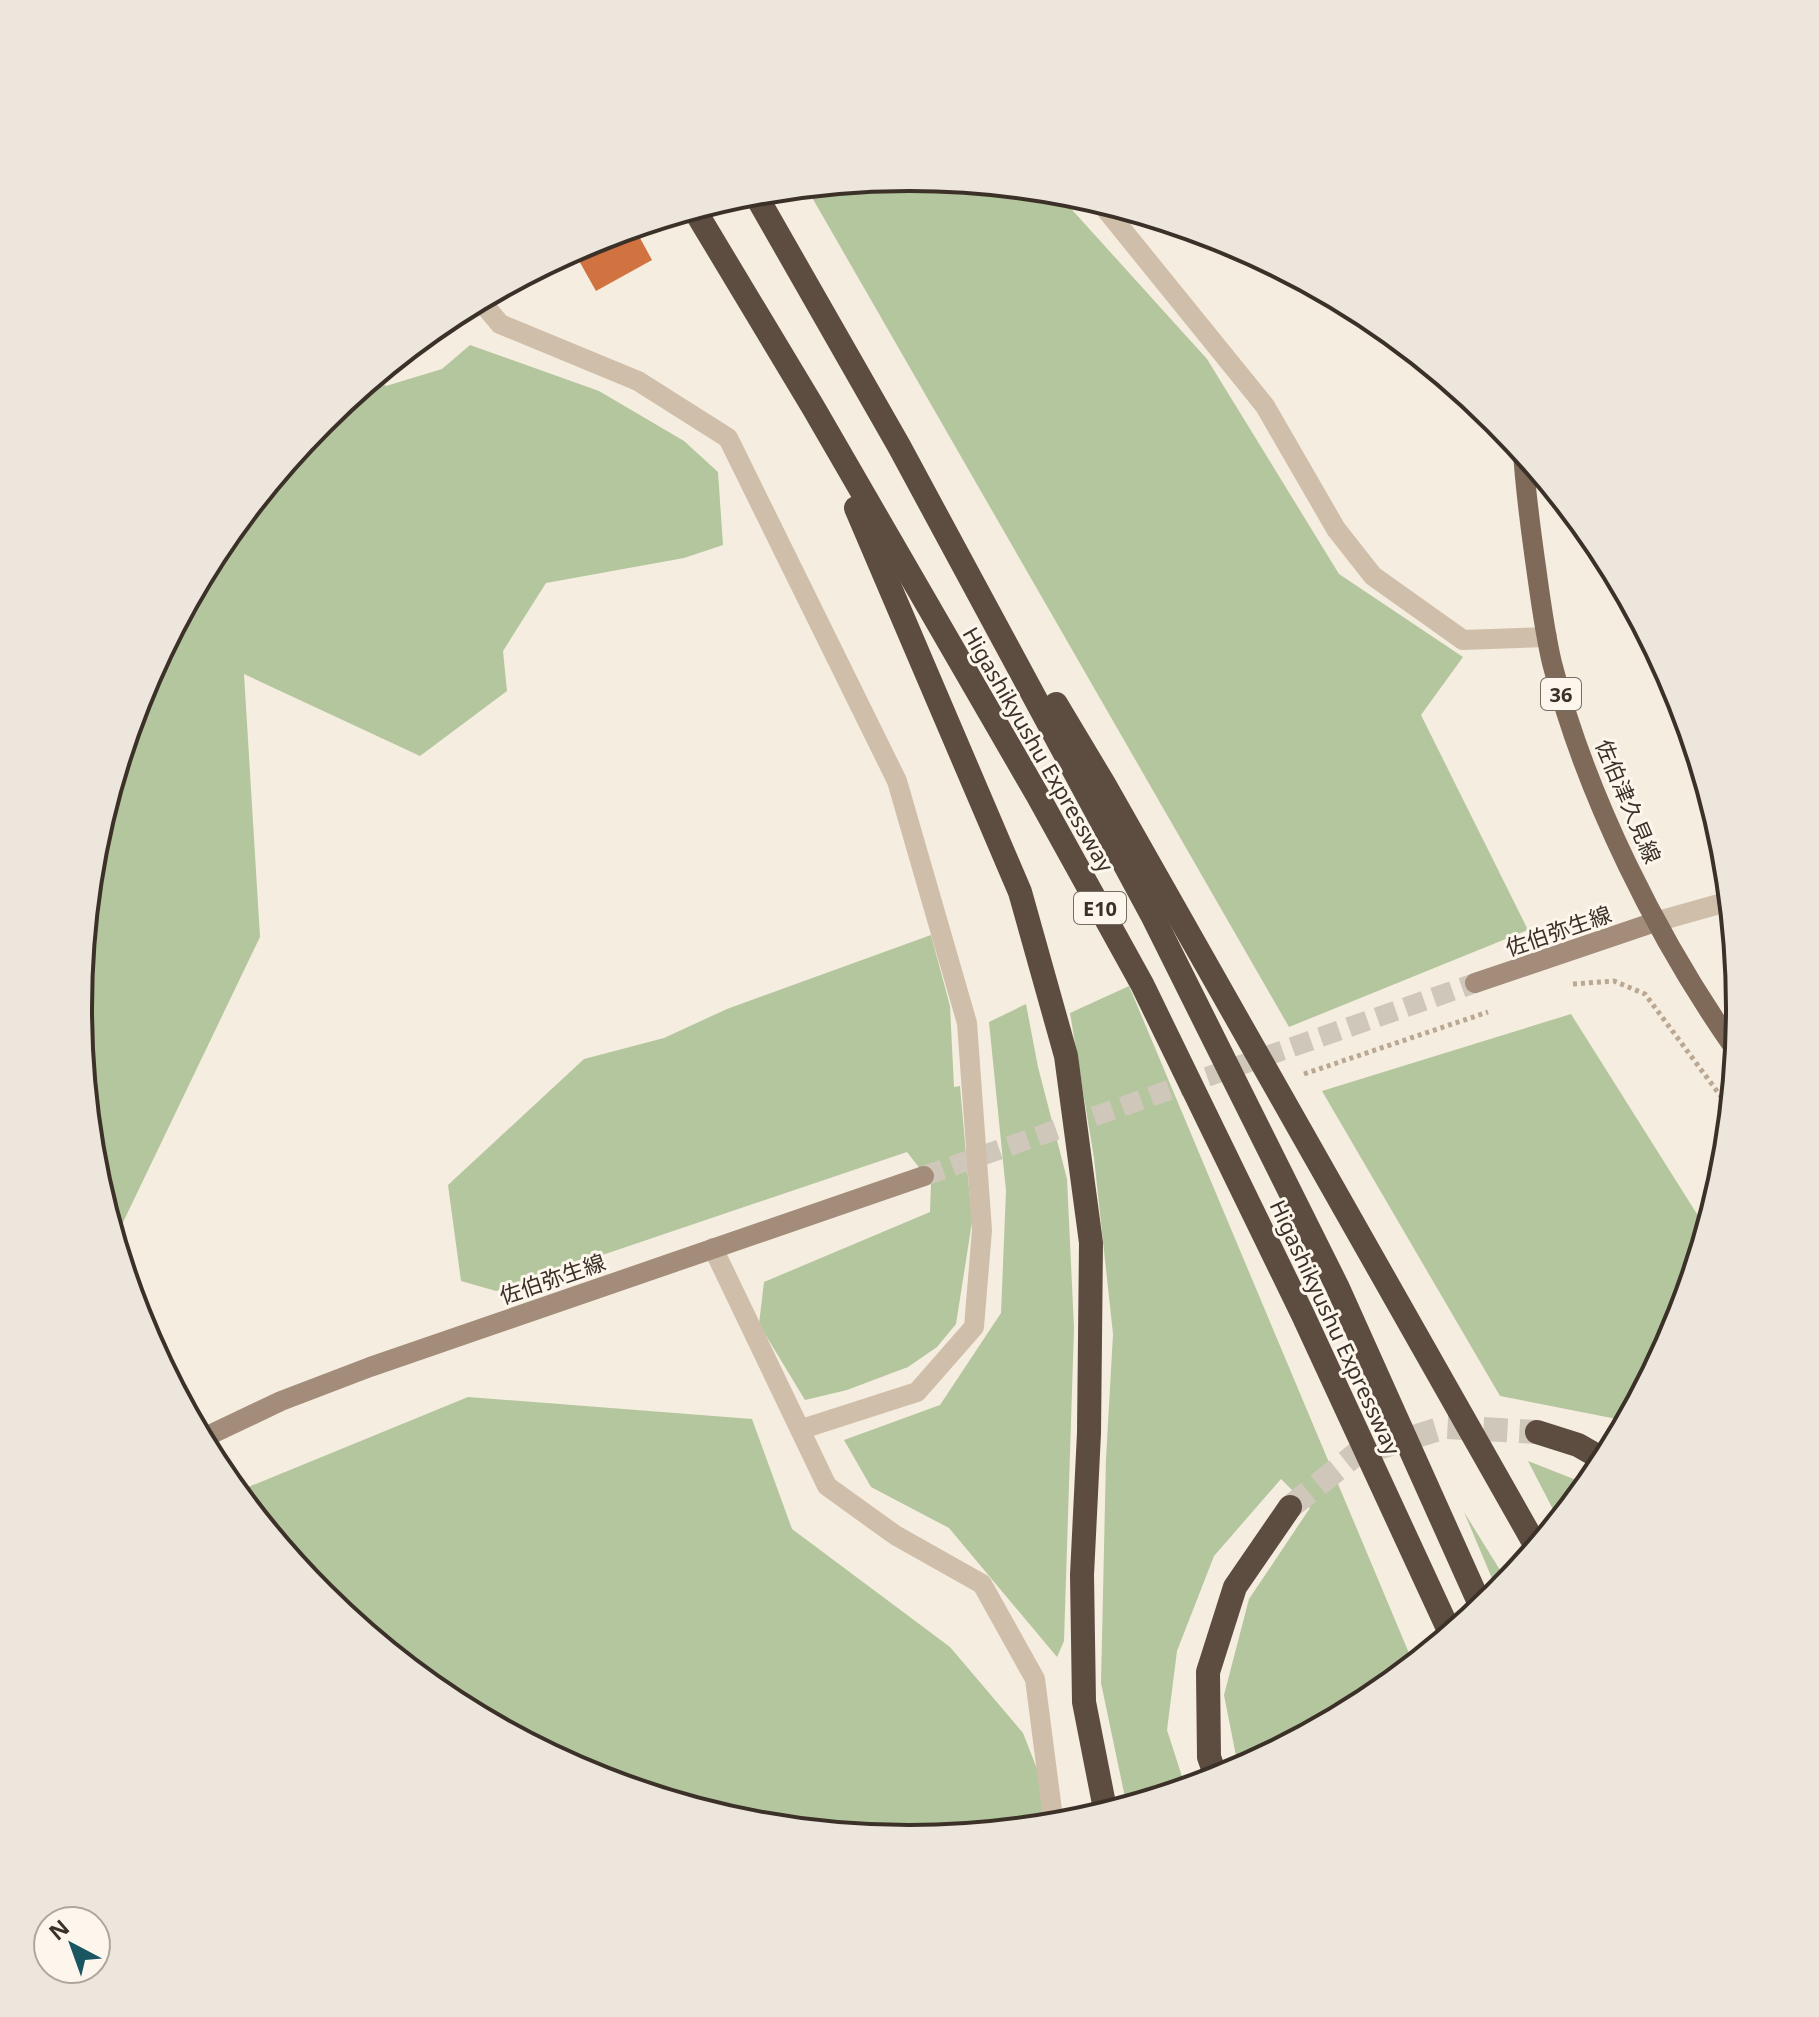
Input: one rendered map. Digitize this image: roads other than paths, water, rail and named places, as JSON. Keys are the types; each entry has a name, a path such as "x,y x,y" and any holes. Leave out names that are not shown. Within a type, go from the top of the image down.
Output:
{"highway":[{"name":"Higashikyushu Expressway","path":"761,205 899,446 1166,943 1337,1286 1477,1597"},
{"name":"Higashikyushu Expressway","path":"700,219 813,407 1038,796 1142,984 1303,1315 1446,1625"},
{"path":"813,407 1020,892 1066,1056 1091,1243 1089,1433 1082,1575 1084,1702 1104,1802"},
{"path":"899,446 1104,784 1532,1539"},
{"path":"1537,1432 1578,1445 1594,1454"},
{"path":"1213,1768 1209,1757 1208,1672 1235,1587 1290,1507"}],"main road":[{"name":"佐伯津久見線","path":"1525,470 1547,637 1569,722 1655,922 1726,1036"},
{"name":"佐伯弥生線","path":"1475,983 1655,922"},
{"name":"佐伯弥生線","path":"212,1434 281,1401 370,1367 924,1176"}],"street":[{"path":"1112,217 1265,406 1336,529 1373,576 1463,640 1547,637"},
{"path":"488,309 500,324 638,381 728,438 897,781 967,1023 982,1230 974,1327 917,1392 802,1429"},
{"path":"1655,922 1720,904"},
{"path":"713,1248 827,1486 895,1535 982,1584 1035,1679 1052,1813"}],"tunnel":[{"path":"924,1176 1475,983"},
{"path":"1290,1507 1355,1455 1446,1427 1537,1432"}]}
